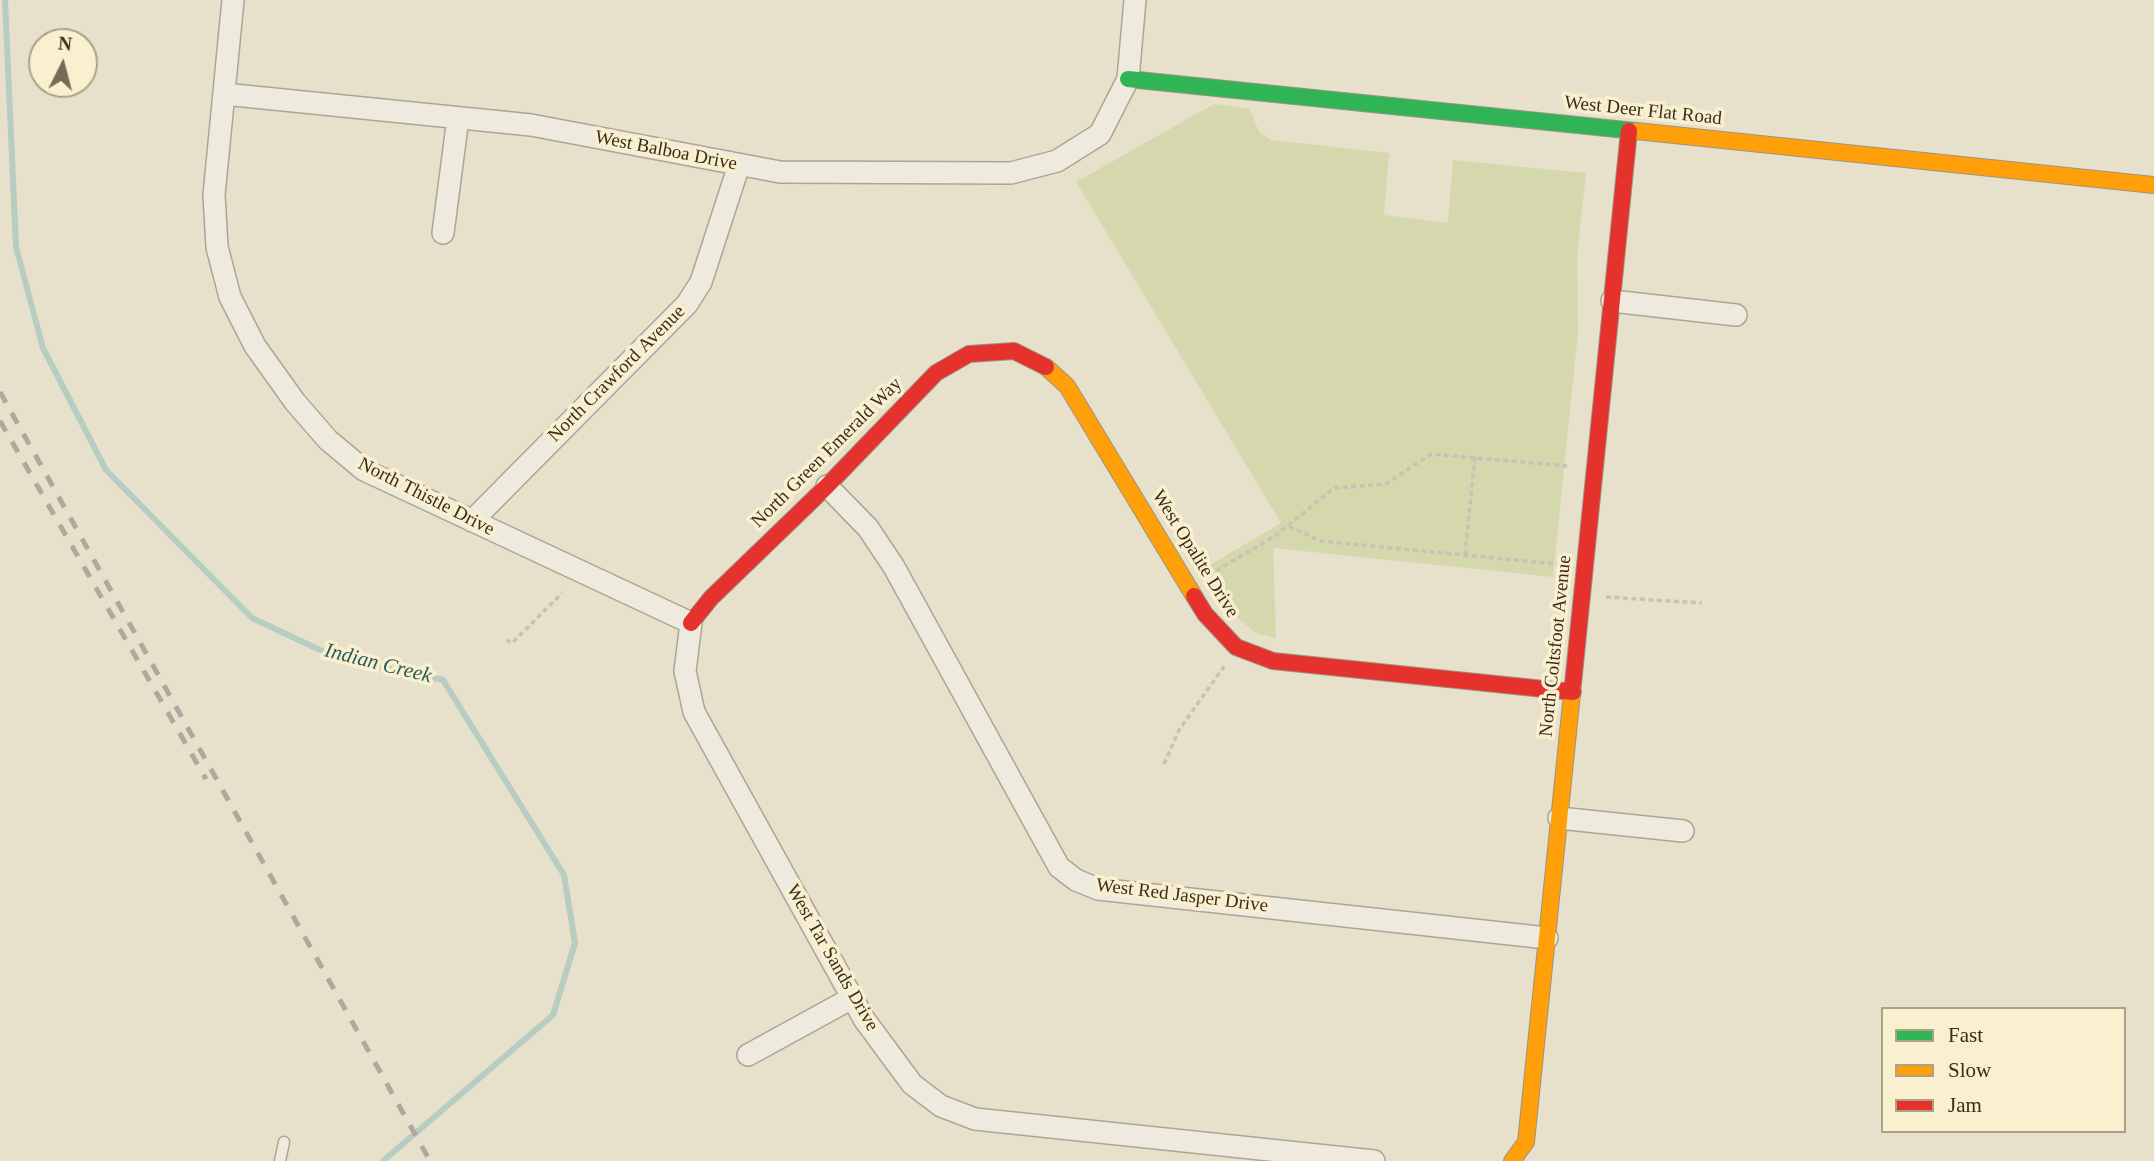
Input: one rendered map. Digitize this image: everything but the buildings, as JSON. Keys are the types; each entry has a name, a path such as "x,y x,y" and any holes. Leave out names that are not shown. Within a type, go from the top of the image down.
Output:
{"street":[{"name":"North Thistle Drive","path":"233,0 214,195 217,247 230,297 255,346 295,402 328,440 365,470 691,623"},
{"path":"1128,79 1135,0"},
{"name":"West Balboa Drive","path":"224,94 531,125 780,172 1011,173 1057,161 1100,134 1128,79"},
{"name":"West Deer Flat Road","path":"1128,79 2154,185"},
{"path":"443,233 458,118"},
{"name":"North Coltsfoot Avenue","path":"1512,1161 1526,1142 1629,131"},
{"name":"North Crawford Avenue","path":"471,521 687,304 701,282 739,165"},
{"path":"1612,301 1736,315"},
{"name":"West Opalite Drive","path":"1014,351 1041,363 1067,386 1205,614 1236,647 1273,661 1573,692"},
{"name":"North Green Emerald Way","path":"691,623 711,598 827,486 936,373 969,354 1014,351"},
{"name":"West Red Jasper Drive","path":"827,486 868,528 894,566 1059,867 1076,880 1098,889 1547,938"},
{"name":"West Tar Sands Drive","path":"691,623 685,671 694,712 852,998 912,1084 941,1106 975,1119 1374,1161"},
{"path":"1559,818 1683,831"},
{"path":"748,1055 852,998"}],"lane":[{"path":"280,1161 284,1142"}],"path":[{"path":"1205,578 1289,526 1334,488 1386,484 1432,454 1567,466"},
{"path":"1465,555 1475,456"},
{"path":"1289,526 1320,541 1557,564"},
{"path":"506,640 512,643 562,593"},
{"path":"1599,597 1702,603"},
{"path":"1164,764 1178,730 1236,647"}],"green space":[{"path":"1214,104 1250,109 1259,132 1271,140 1389,153 1384,215 1448,223 1453,160 1586,173 1577,256 1578,332 1553,577 1273,548 1276,638 1256,633 1228,610 1203,569 1281,523 1076,182"}],"waterway":[{"name":"Indian Creek","path":"5,0 16,247 43,348 106,470 252,618 337,658 443,680 564,875 575,943 553,1015 383,1161"}],"railway":[{"path":"0,392 430,1161"},
{"path":"0,421 206,779"}],"traffic: fast":[{"path":"1128,79 1636,131"}],"traffic: slow":[{"path":"1636,131 2154,185"},
{"path":"1046,367 1067,386 1194,596"},
{"path":"1512,1161 1526,1142 1573,684"}],"traffic: jam":[{"path":"1573,684 1629,131"},
{"path":"691,623 711,598 827,486 936,373 969,354 1014,351 1046,367"},
{"path":"1194,596 1205,614 1236,647 1273,661 1573,692"}]}
